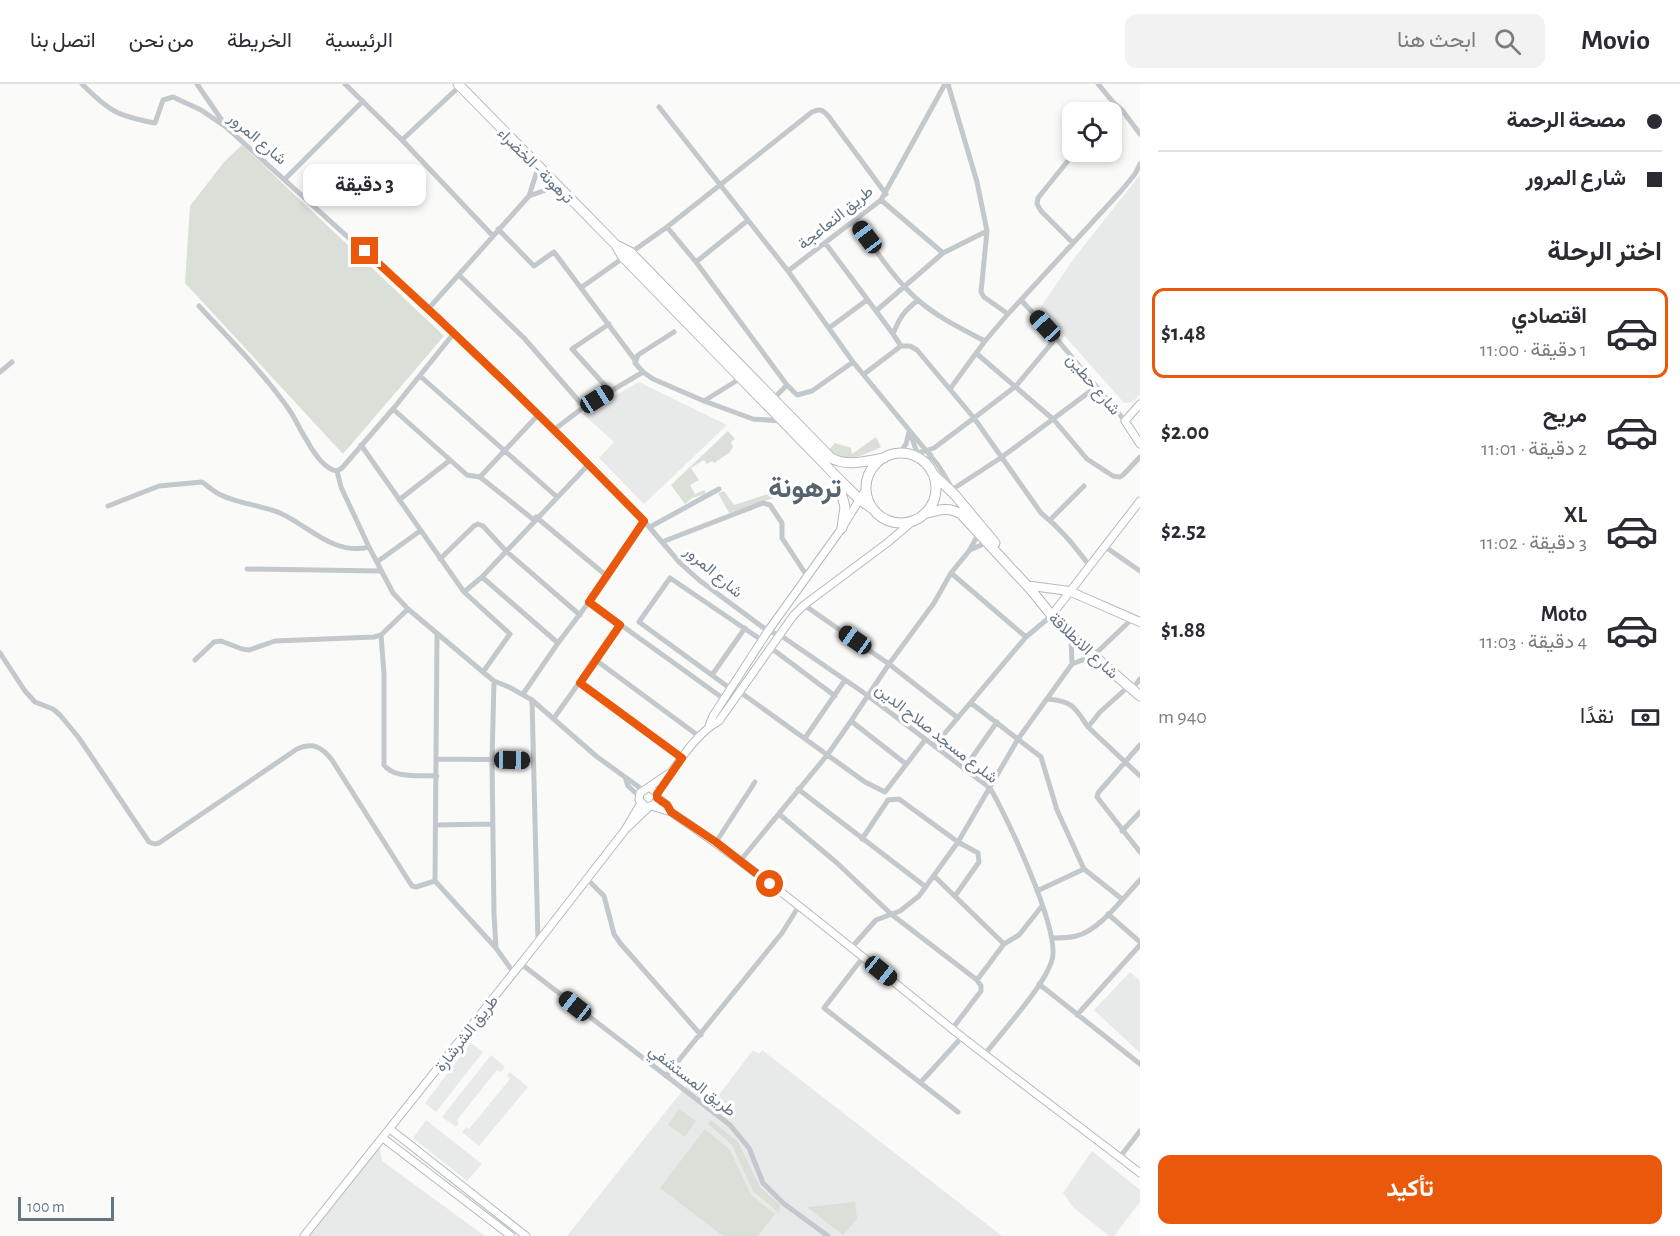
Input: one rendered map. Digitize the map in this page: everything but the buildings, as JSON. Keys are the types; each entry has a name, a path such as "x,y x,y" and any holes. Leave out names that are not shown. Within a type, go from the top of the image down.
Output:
{"highway":[{"name":"ترهونة - الخضراء","path":"459,85 538,168 627,255"},
{"path":"627,255 741,378 860,500 879,515 896,522 913,520 941,509 956,511 968,520 1032,589"},
{"path":"627,255 819,447 838,462 857,463 902,453 923,458 935,484 935,495 924,514"},
{"path":"873,509 866,489 870,471 884,458"},
{"path":"932,474 954,492 1032,589"},
{"path":"837,478 844,497 842,528"},
{"name":"شارع الانطلاقة","path":"1032,589 1051,616 1071,636 1140,696"}],"main road":[{"path":"1032,589 1069,591 1136,620"}],"street":[{"name":"شارع المرور","path":"82,84 103,105 124,116 155,123 164,100 173,97 201,110 226,127 429,309 555,429 650,527 680,563 699,580 768,631"},
{"path":"197,84 226,127"},
{"path":"345,84 493,236"},
{"path":"947,84 977,182 987,231 981,292 984,297 1008,314"},
{"name":"طريق النعاعجة","path":"788,271 881,200 947,84"},
{"path":"1098,84 1113,102"},
{"path":"402,140 459,85"},
{"path":"285,178 363,101"},
{"path":"659,107 788,271 853,362 926,451"},
{"path":"582,287 668,227 812,112 819,109 824,110 830,117 886,194"},
{"path":"1122,110 1140,134"},
{"path":"1067,162 1038,198 1037,204 1041,211 1073,243"},
{"path":"950,389 1008,314 1127,186 1140,164"},
{"path":"429,309 529,196 538,168"},
{"path":"529,196 557,186"},
{"path":"881,200 943,252"},
{"path":"854,220 904,286 918,300 932,311 985,341"},
{"path":"696,262 747,221"},
{"path":"668,227 787,385 797,395 812,391 853,362"},
{"path":"498,230 534,266 554,252 582,287 642,372 704,401 753,419 782,421"},
{"path":"876,311 943,252 987,231"},
{"path":"826,244 901,346"},
{"path":"459,275 524,338 584,407"},
{"path":"829,328 867,300"},
{"path":"893,334 901,315 918,300"},
{"name":"شارع حطين","path":"1021,300 1125,421 1140,444"},
{"path":"199,306 278,395 292,413 311,449 332,471 342,468 454,333"},
{"path":"609,324 572,349 610,390"},
{"path":"635,360 674,332"},
{"path":"923,458 1016,386 1056,338"},
{"path":"864,374 901,346 910,346 917,350 974,418 1041,513 1051,519 1067,536 1089,565"},
{"path":"976,353 1054,420 1087,459 1113,476 1123,476 1140,457"},
{"path":"0,372 12,362"},
{"path":"555,429 584,407 642,372"},
{"path":"420,376 557,497"},
{"path":"704,401 741,378"},
{"path":"772,400 787,385"},
{"path":"909,432 923,458 954,492 1096,387"},
{"path":"1125,421 1140,404"},
{"path":"393,409 467,476 480,477 608,577"},
{"path":"480,477 539,414"},
{"path":"902,453 909,432"},
{"path":"361,445 464,592 510,634 483,672"},
{"path":"923,458 926,451 934,448"},
{"path":"399,500 449,461"},
{"path":"464,592 482,577 589,464"},
{"path":"337,471 341,487 369,548 393,593 408,609 494,681 532,700 596,756 627,780 632,781 650,807 671,812 716,842 864,956 952,1029 1140,1173"},
{"path":"108,506 159,486 202,482 220,495 279,513 322,539 346,549 369,548"},
{"path":"1051,519 1084,486"},
{"path":"650,527 719,489"},
{"path":"625,830 656,804 657,796 669,774 709,726 713,716 768,631 842,528 866,489"},
{"path":"934,746 1026,637 1051,616 1140,501"},
{"path":"662,542 763,503 770,505 782,522 782,538 807,576"},
{"path":"709,726 719,721 804,605 887,543 913,520"},
{"path":"523,694 608,577 644,521"},
{"path":"440,559 478,524 483,526 506,551 579,615"},
{"path":"377,562 420,531"},
{"path":"740,861 828,754 867,695 934,603 951,573 969,551 979,533"},
{"path":"969,551 987,542"},
{"path":"1104,546 1140,571"},
{"path":"247,569 381,571"},
{"path":"951,573 1026,637"},
{"path":"482,577 558,643"},
{"path":"731,688 639,622 670,578 763,641"},
{"path":"589,602 724,699"},
{"path":"804,605 889,664 958,718"},
{"path":"195,660 214,642 221,641 249,650 275,641 381,635 408,609"},
{"path":"852,947 876,920 908,906 926,887 958,842 1018,739 1072,664 1093,656 1136,620"},
{"path":"554,718 597,661 620,625"},
{"path":"712,675 745,628"},
{"name":"شلرع مسجد صلاح الدين","path":"768,631 780,635 867,695 990,788 999,802 1037,891 1053,938 1053,957 1039,984 985,1054"},
{"path":"437,634 435,881 496,948 513,972"},
{"path":"381,635 384,674 384,765 387,770 394,773 437,776"},
{"path":"1071,636 1072,664"},
{"path":"771,648 835,696"},
{"path":"0,653 35,702 53,709 79,738 149,842 159,843 297,749 312,745 319,747 332,759 412,885 416,887 435,881"},
{"path":"597,661 700,737"},
{"path":"1088,727 1100,712 1140,679"},
{"path":"805,738 846,680"},
{"path":"494,681 492,824 496,948"},
{"path":"580,683 682,758"},
{"path":"740,692 865,782 885,792 925,740"},
{"path":"1048,699 1064,701 1073,706 1088,727 1140,776"},
{"path":"532,700 538,942"},
{"path":"971,703 1043,760 1057,810 1084,869 1122,899"},
{"path":"851,721 906,764"},
{"path":"963,768 997,722"},
{"path":"1140,745 1097,797 1140,852"},
{"path":"437,759 533,760"},
{"path":"625,830 643,794 669,774"},
{"path":"716,842 755,782"},
{"path":"798,789 926,887"},
{"path":"643,794 657,796 671,812"},
{"path":"862,839 888,800 899,799 958,842 978,853 979,862 955,896"},
{"path":"1122,831 1140,812"},
{"path":"778,814 837,863 891,914 977,980 981,986 981,992 952,1029"},
{"path":"436,825 492,824"},
{"name":"طريق الشرشارة","path":"304,1236 625,830"},
{"path":"1037,891 1084,869"},
{"path":"934,876 1004,944"},
{"path":"586,878 604,896 614,934 620,943 701,1035"},
{"path":"1053,938 1078,936 1097,925 1140,880"},
{"path":"666,1076 782,933 799,906"},
{"path":"977,980 1004,944 1019,935 1042,906"},
{"path":"1077,1015 1140,944 1108,914"},
{"path":"864,956 824,1008 958,1112"},
{"name":"طريق المستشفي","path":"520,963 730,1125 748,1148 763,1183 783,1203 828,1236"},
{"path":"1039,984 1140,1064"},
{"path":"921,1082 962,1036"},
{"path":"390,1129 526,1236"},
{"path":"1119,1157 1140,1131"},
{"path":"383,1138 510,1236"}],"shaded area":[{"path":"242,145 444,336 343,454 185,283 190,206 224,162"},
{"path":"1140,175 1140,394 1133,402 1124,403 1040,308 1075,257"},
{"path":"639,382 727,425 644,504 599,458 614,442 583,414"},
{"path":"728,431 735,439 731,442 733,447 729,453 714,463 712,461 707,464 704,460 691,468 699,480 690,485 695,494 704,490 706,494 692,498 685,504 671,485"},
{"path":"876,437 881,447 855,457 842,457 829,450 835,443 851,448 852,454"},
{"path":"724,491 734,505 777,491 779,496 729,513 718,493"},
{"path":"1130,972 1140,981 1140,1053 1094,1010"},
{"path":"471,1043 483,1052 436,1112 425,1103"},
{"path":"753,1050 759,1054 762,1050 1002,1236 567,1236 690,1081 715,1100"},
{"path":"491,1055 505,1067 501,1072 497,1070 457,1120 459,1123 456,1127 442,1117"},
{"path":"510,1072 528,1087 479,1146 462,1132 466,1127 469,1129 510,1079 507,1076"},
{"path":"679,1109 696,1121 685,1137 668,1125"},
{"path":"426,1120 482,1164 467,1181 413,1138"},
{"path":"711,1120 738,1142 760,1187 780,1205 779,1213 753,1191 732,1145 708,1124"},
{"path":"705,1129 730,1150 751,1195 775,1214 758,1236 723,1236 660,1188"},
{"path":"379,1142 382,1161 485,1236 310,1236"},
{"path":"1092,1151 1140,1190 1140,1202 1114,1236 1109,1236 1073,1207 1063,1193"},
{"path":"855,1202 857,1219 843,1235 807,1207"}],"district":[{"name":"ترهونة","path":"805,487"}],"route":[{"path":"365,251 555,429 644,521 589,602 620,625 580,683 682,758 669,774 657,798 667,805 671,812 716,842 770,884"}]}
